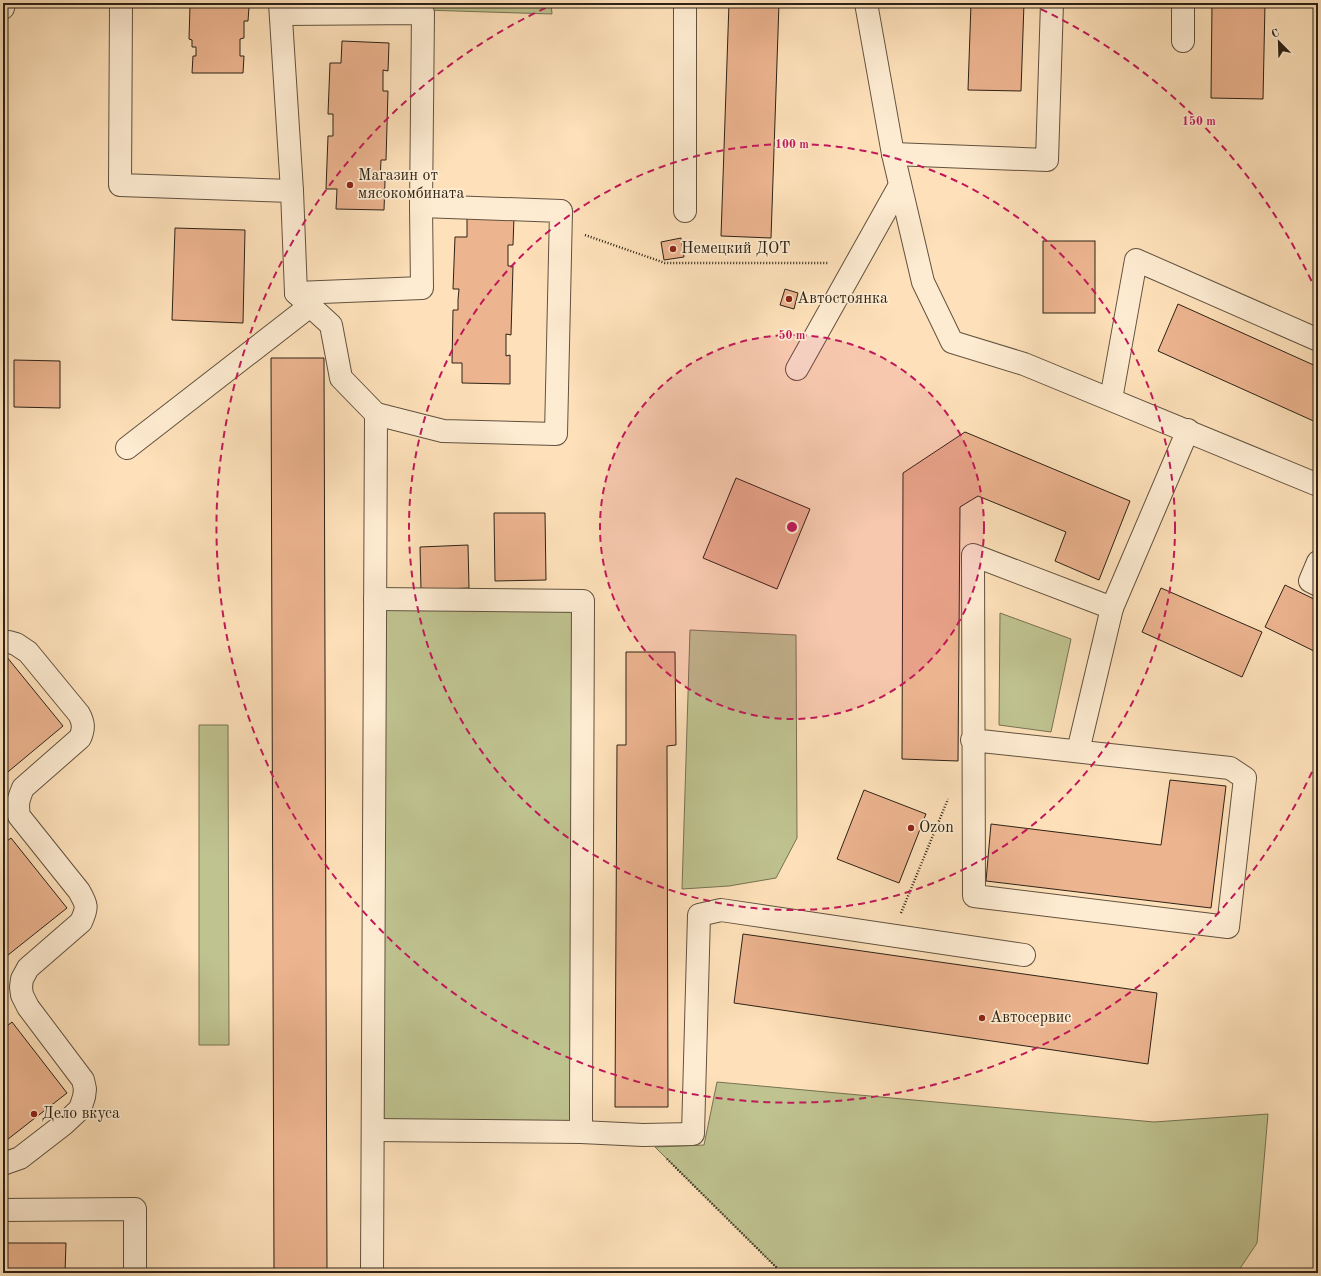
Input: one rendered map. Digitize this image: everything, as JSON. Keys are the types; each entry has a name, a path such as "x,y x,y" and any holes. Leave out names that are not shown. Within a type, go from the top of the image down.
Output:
{"street":[{"path":"3,8 4,3"},
{"path":"121,3 120,185 292,191"},
{"path":"685,3 686,210"},
{"path":"866,3 893,154 923,282 952,342 1024,364 1188,430 1318,485"},
{"path":"893,154 1047,160 1052,3"},
{"path":"1183,3 1183,41"},
{"path":"127,448 303,300 422,288 421,206 423,13 280,9 292,191 303,300 330,325 341,378 376,414 443,431 556,434 560,211 421,206"},
{"path":"797,369 900,185"},
{"path":"1111,399 1136,260 1316,340 1318,339"},
{"path":"372,1273 376,414"},
{"path":"1078,751 1112,608 1188,430"},
{"path":"972,740 1230,768 1245,778 1228,927 974,896 972,740 973,555 1112,608"},
{"path":"1318,562 1310,581 1318,585"},
{"path":"375,599 583,601 581,1132"},
{"path":"3,642 16,644 28,652 82,719 83,728 80,738 23,788 17,806 19,816 79,891 86,903 85,913 81,922 28,968 22,979 21,987 22,995 28,1007 83,1080 85,1089 84,1097 80,1109 64,1124 20,1158 3,1164"},
{"path":"373,1130 581,1132 643,1135 693,1134 699,915 722,910 1024,955"},
{"path":"3,1210 135,1209 135,1273"}],"path":[{"path":"560,226 665,263 856,263"},
{"path":"892,936 949,798"},
{"path":"643,1135 782,1273"}],"green space":[{"path":"327,3 551,3 552,14 327,7"},
{"path":"383,604 579,606 578,1127 380,1126"},
{"path":"1000,613 1071,639 1051,732 999,725"},
{"path":"690,630 796,635 797,838 776,878 729,886 682,889"},
{"path":"199,725 228,725 229,1045 199,1045"},
{"path":"717,1082 1154,1122 1268,1114 1257,1243 1237,1273 782,1273 655,1147 704,1145"}],"building":[{"path":"193,3 245,3 245,7 249,7 248,21 244,21 244,38 240,39 240,56 244,56 243,73 192,73 193,56 196,56 196,47 192,47 192,40 189,39 190,5 193,5"},
{"path":"729,3 779,3 771,238 721,236"},
{"path":"971,3 1024,3 1021,91 968,90"},
{"path":"1212,3 1265,3 1263,99 1211,98"},
{"path":"342,41 389,43 388,71 383,70 383,91 388,91 386,160 381,160 380,181 385,181 384,210 336,209 337,189 326,189 328,136 333,136 333,114 328,114 330,63 341,63"},
{"path":"467,215 514,217 513,245 508,245 508,266 513,266 511,335 506,334 506,356 510,355 510,384 462,383 462,363 452,363 453,310 458,310 459,289 453,289 455,237 467,237"},
{"path":"175,228 245,230 243,323 172,320"},
{"name":"Немецкий ДОТ","path":"681,238 684,257 664,260 661,242"},
{"path":"1043,241 1095,241 1095,313 1043,313"},
{"name":"Автостоянка","path":"785,289 798,293 794,309 780,305"},
{"path":"1178,304 1318,367 1318,423 1158,351"},
{"path":"271,358 324,358 327,1273 274,1273"},
{"path":"14,360 60,361 60,408 14,407"},
{"path":"965,432 1130,501 1099,580 1055,561 1066,532 978,496 960,507 958,761 902,759 903,473"},
{"path":"736,478 810,509 777,589 703,558"},
{"path":"494,513 545,513 546,580 495,581"},
{"path":"468,545 469,588 421,590 420,547"},
{"path":"1285,585 1318,601 1318,653 1265,627"},
{"path":"1161,588 1262,632 1242,677 1142,632"},
{"path":"626,652 675,652 676,745 667,746 668,1107 615,1107 617,745 626,745"},
{"path":"6,656 63,726 3,776 3,659"},
{"path":"1170,780 1226,786 1211,908 986,881 991,824 1161,845"},
{"path":"864,790 926,814 899,883 837,859"},
{"path":"11,838 67,908 3,959 3,844"},
{"path":"743,934 1157,993 1148,1064 734,1003"},
{"path":"12,1022 67,1093 3,1143 3,1029"},
{"path":"3,1243 66,1243 65,1273 3,1273"}],"place":[{"name":"Магазин от мясокомбината","path":"350,185"},
{"name":"Немецкий ДОТ","path":"673,249"},
{"name":"Автостоянка","path":"789,299"},
{"name":"Ozon","path":"911,828"},
{"name":"Автосервис","path":"982,1018"},
{"name":"Дело вкуса","path":"34,1114"}]}
